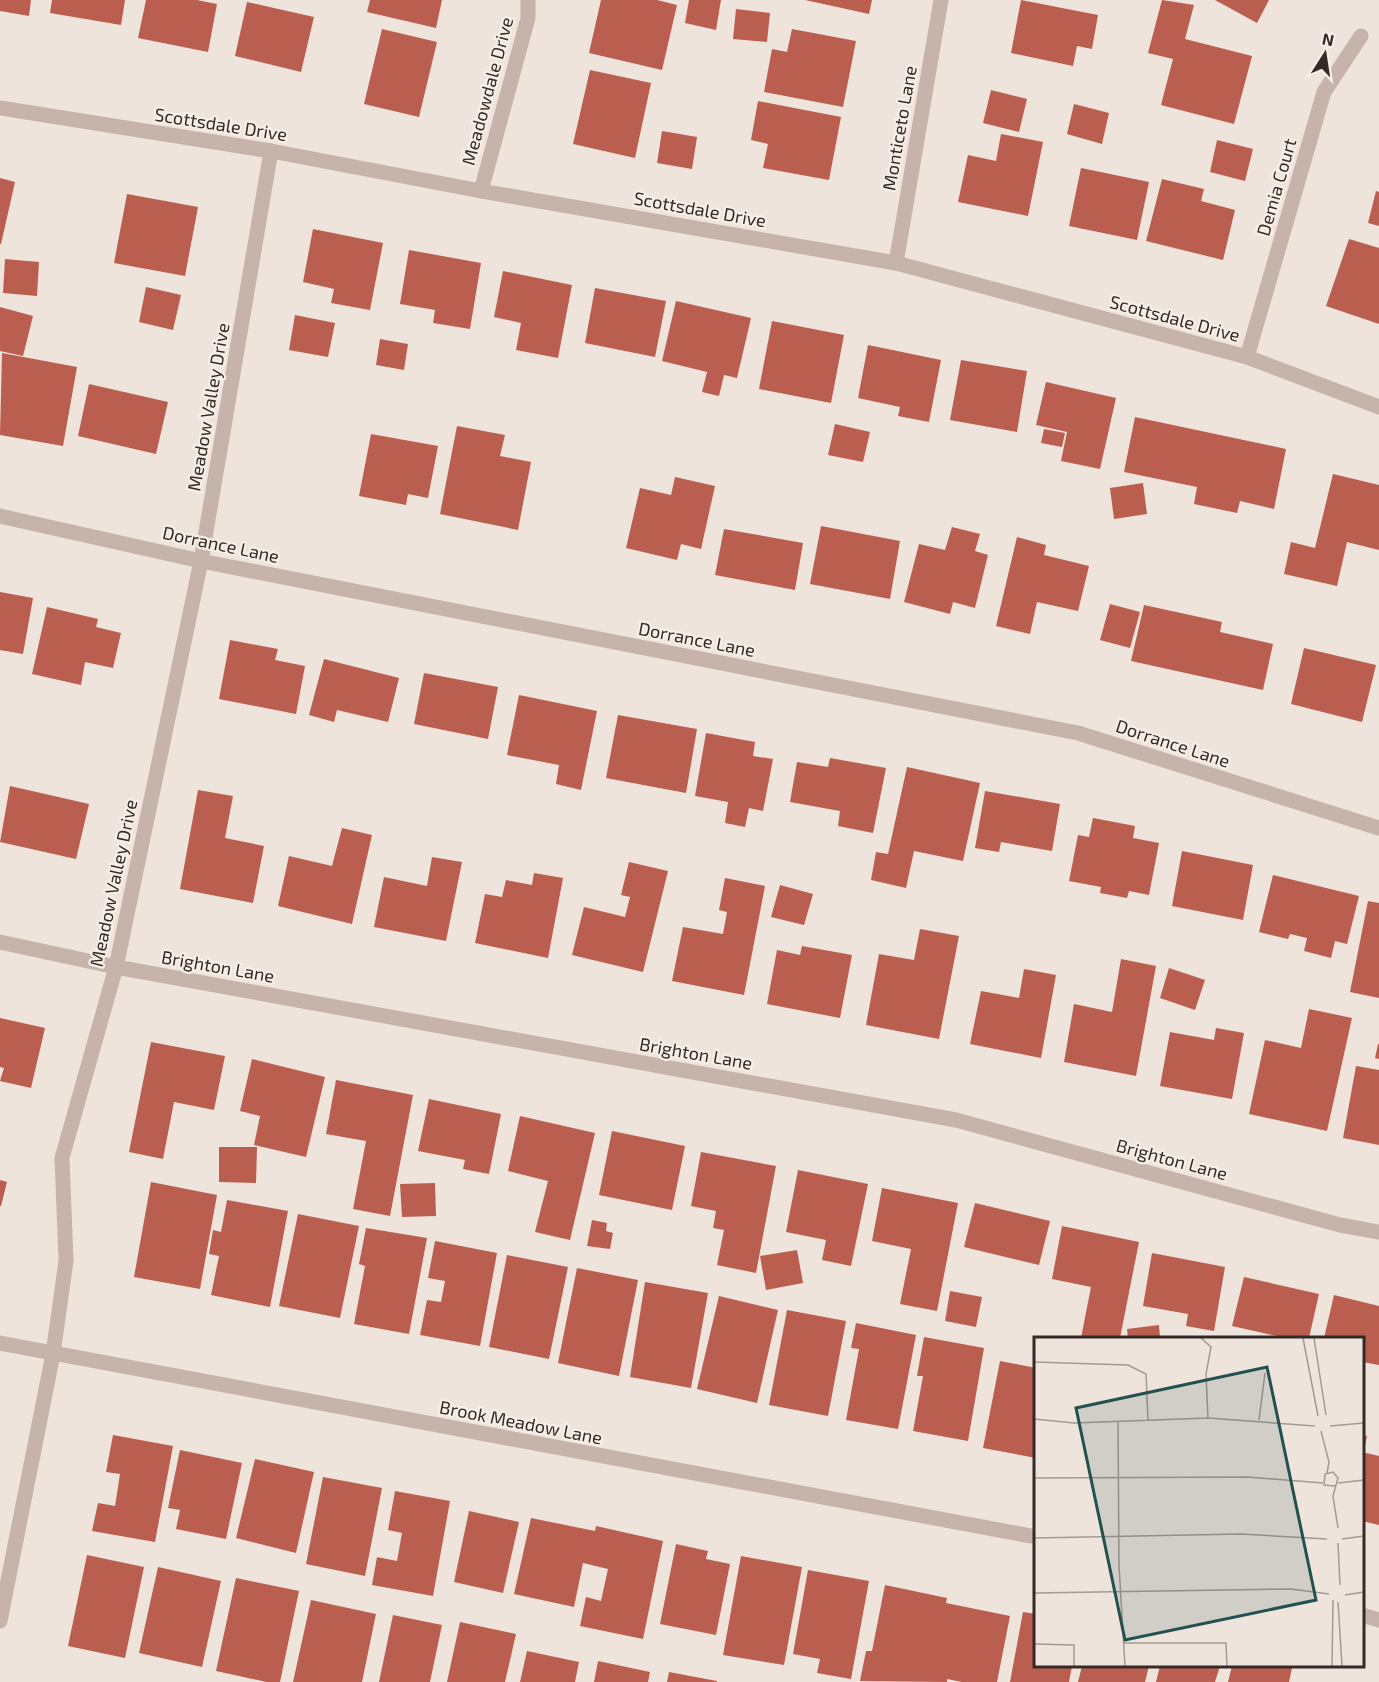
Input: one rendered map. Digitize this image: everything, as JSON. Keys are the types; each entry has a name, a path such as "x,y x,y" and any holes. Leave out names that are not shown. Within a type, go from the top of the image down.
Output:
{"street":[{"name":"Meadowdale Drive","path":"481,191 528,18 528,0"},
{"name":"Monticeto Lane","path":"896,263 941,0"},
{"name":"Demia Court","path":"1247,357 1324,92 1361,36"},
{"name":"Scottsdale Drive","path":"0,108 271,151 481,191 896,263 1247,357 1379,407"},
{"name":"Meadow Valley Drive","path":"0,1621 53,1354 66,1261 62,1158 116,967 201,561 271,151"},
{"name":"Dorrance Lane","path":"0,516 201,561 1078,733 1379,828"},
{"name":"Brighton Lane","path":"0,942 116,967 956,1120 1340,1225 1379,1232"},
{"name":"Brook Meadow Lane","path":"0,1343 1034,1537"},
{"path":"1364,1616 1379,1620"}],"building":[{"path":"0,0 31,0 29,16 0,11"},
{"path":"52,0 125,0 121,25 50,13"},
{"path":"146,0 197,0 217,4 208,52 138,38"},
{"path":"370,0 442,0 436,28 367,12"},
{"path":"601,0 657,0 677,5 662,70 589,53"},
{"path":"689,0 721,0 716,30 685,23"},
{"path":"805,0 872,0 869,14"},
{"path":"1021,0 1098,15 1092,49 1077,46 1073,66 1011,53"},
{"path":"1162,0 1194,5 1185,39 1252,56 1234,124 1161,105 1173,59 1148,53"},
{"path":"1215,0 1269,0 1257,23"},
{"path":"247,2 314,17 301,72 235,56"},
{"path":"736,9 770,13 767,42 733,39"},
{"path":"382,29 437,42 419,117 364,104"},
{"path":"792,29 856,41 843,107 764,92 772,49 787,52"},
{"path":"590,70 651,83 635,158 573,144"},
{"path":"991,90 1027,99 1019,132 983,123"},
{"path":"758,101 841,117 829,180 763,168 768,144 751,140"},
{"path":"1074,104 1109,113 1102,144 1067,134"},
{"path":"662,131 697,137 692,169 657,163"},
{"path":"1001,134 1043,142 1028,216 958,202 968,155 996,161"},
{"path":"1217,140 1253,149 1245,181 1210,172"},
{"path":"1081,168 1149,182 1137,240 1069,226"},
{"path":"0,178 15,182 1,244 0,244"},
{"path":"1162,179 1204,189 1201,201 1235,210 1223,260 1146,241"},
{"path":"1376,191 1379,192 1379,226 1368,223"},
{"path":"127,194 198,207 185,276 114,263"},
{"path":"313,229 383,243 370,310 331,303 334,289 303,282"},
{"path":"1349,239 1379,248 1379,324 1326,306"},
{"path":"409,250 481,263 470,329 433,323 435,310 400,304"},
{"path":"5,259 39,262 37,296 3,293"},
{"path":"503,271 572,285 558,358 516,350 521,323 494,317"},
{"path":"146,287 181,295 173,330 139,322"},
{"path":"595,288 666,301 655,357 585,343"},
{"path":"676,301 751,318 737,378 724,375 719,396 702,392 707,372 662,361"},
{"path":"0,307 33,316 23,356 0,351"},
{"path":"295,315 335,323 328,357 289,350"},
{"path":"772,321 844,335 831,403 759,389"},
{"path":"380,339 408,344 404,370 376,365"},
{"path":"868,345 941,360 929,422 898,416 900,407 858,398"},
{"path":"2,353 77,367 63,446 0,435"},
{"path":"961,360 1027,371 1017,432 950,420"},
{"path":"1046,382 1116,398 1100,469 1061,461 1067,432 1036,425"},
{"path":"89,384 168,402 156,454 78,436"},
{"path":"1135,417 1286,449 1274,509 1240,501 1237,513 1194,504 1197,487 1124,472"},
{"path":"835,424 870,432 863,462 828,455"},
{"path":"457,426 505,435 500,456 531,462 518,530 440,514"},
{"path":"1044,429 1065,433 1062,447 1041,443"},
{"path":"371,434 438,446 428,498 408,494 406,505 359,496"},
{"path":"1333,474 1379,485 1379,550 1347,542 1337,586 1284,574 1291,542 1315,548"},
{"path":"675,477 715,486 701,549 681,544 677,560 626,548 640,488 671,495"},
{"path":"1143,483 1147,514 1114,519 1110,488"},
{"path":"821,526 900,541 890,599 810,584"},
{"path":"952,527 980,534 975,551 988,555 975,608 953,602 950,614 904,602 919,544 945,550"},
{"path":"724,529 803,543 795,590 715,575"},
{"path":"1017,537 1046,545 1044,555 1089,566 1078,611 1037,602 1030,634 996,626"},
{"path":"0,592 33,598 23,654 0,650"},
{"path":"1110,604 1140,612 1130,648 1100,640"},
{"path":"1144,605 1222,622 1220,632 1273,644 1263,690 1131,661"},
{"path":"47,607 98,619 96,627 121,633 113,668 85,662 81,685 32,674"},
{"path":"230,640 278,649 275,660 305,666 296,714 219,699"},
{"path":"1304,648 1376,665 1362,722 1291,704"},
{"path":"324,659 399,678 388,722 337,710 334,722 309,715"},
{"path":"424,673 498,687 488,739 414,724"},
{"path":"519,695 597,711 581,790 556,784 559,765 507,755"},
{"path":"618,715 697,729 686,793 606,778"},
{"path":"706,733 755,742 753,756 773,759 763,811 749,808 745,827 725,823 728,802 695,796"},
{"path":"830,758 886,768 873,833 838,826 840,811 790,802 797,762 828,767"},
{"path":"907,767 980,783 963,861 914,851 906,888 871,880 876,852 888,854"},
{"path":"10,786 89,804 76,859 0,842"},
{"path":"198,790 233,796 225,838 264,846 253,903 180,889"},
{"path":"985,791 1060,804 1052,851 1001,842 999,852 975,848"},
{"path":"1093,818 1135,826 1133,838 1159,843 1149,895 1129,891 1127,898 1100,893 1101,887 1069,881 1078,835 1089,837"},
{"path":"342,828 372,835 352,924 278,906 289,856 332,866"},
{"path":"1182,851 1253,865 1243,920 1172,906"},
{"path":"432,857 462,862 446,941 374,927 384,877 427,886"},
{"path":"629,862 668,871 643,972 572,955 584,907 625,917 630,897 621,895"},
{"path":"534,873 563,878 548,958 475,943 485,894 502,897 506,880 532,885"},
{"path":"1273,875 1359,896 1347,944 1335,941 1331,958 1304,951 1307,938 1290,934 1288,939 1259,932"},
{"path":"725,878 765,886 744,995 672,981 683,927 723,934 727,912 719,910"},
{"path":"780,885 813,894 804,925 771,917"},
{"path":"1368,901 1379,903 1379,998 1350,992"},
{"path":"920,929 959,936 939,1039 866,1025 879,954 914,960"},
{"path":"802,946 852,955 840,1018 767,1004 777,950 800,955"},
{"path":"1121,959 1156,966 1136,1076 1064,1062 1074,1004 1112,1012"},
{"path":"1169,968 1205,980 1195,1010 1160,998"},
{"path":"1024,969 1056,975 1041,1058 970,1044 981,991 1019,998"},
{"path":"1309,1009 1352,1018 1327,1131 1249,1114 1265,1040 1301,1048"},
{"path":"0,1018 45,1028 31,1088 0,1081 4,1068 0,1067"},
{"path":"1216,1028 1244,1033 1232,1099 1160,1086 1170,1032 1214,1040"},
{"path":"151,1042 225,1056 214,1110 174,1102 163,1159 129,1152"},
{"path":"1379,1044 1379,1059 1375,1058"},
{"path":"252,1059 325,1077 306,1157 254,1145 260,1116 240,1111"},
{"path":"1356,1066 1379,1070 1379,1145 1343,1138"},
{"path":"336,1080 413,1095 390,1216 353,1209 366,1141 326,1134"},
{"path":"429,1099 501,1114 489,1174 463,1169 465,1160 418,1151"},
{"path":"520,1116 595,1133 570,1240 535,1232 548,1181 508,1171"},
{"path":"612,1131 685,1146 672,1210 599,1195"},
{"path":"219,1147 257,1147 256,1183 219,1182"},
{"path":"701,1152 776,1166 756,1273 717,1265 724,1230 713,1228 716,1211 691,1206"},
{"path":"798,1170 868,1184 851,1266 822,1260 826,1240 786,1232"},
{"path":"0,1180 7,1182 1,1206 0,1206"},
{"path":"151,1182 217,1195 200,1289 134,1277"},
{"path":"435,1183 436,1216 402,1217 400,1184"},
{"path":"882,1188 958,1203 937,1311 900,1304 911,1249 872,1241"},
{"path":"227,1200 288,1211 270,1307 211,1295 219,1256 209,1254 213,1230 221,1232"},
{"path":"975,1203 1050,1221 1039,1265 964,1247"},
{"path":"298,1214 359,1226 340,1318 279,1306"},
{"path":"592,1220 607,1223 606,1231 613,1233 610,1249 587,1246"},
{"path":"1062,1226 1139,1242 1120,1337 1081,1337 1091,1287 1052,1279"},
{"path":"366,1228 427,1238 409,1334 354,1324 365,1266 359,1264"},
{"path":"435,1241 497,1253 480,1346 420,1335 427,1300 441,1302 445,1281 428,1278"},
{"path":"797,1250 803,1283 766,1290 760,1256"},
{"path":"1152,1253 1225,1267 1214,1331 1186,1326 1188,1314 1143,1306"},
{"path":"507,1255 568,1267 549,1359 489,1347"},
{"path":"577,1268 638,1280 619,1376 558,1363"},
{"path":"1244,1277 1319,1294 1309,1337 1277,1337 1232,1326"},
{"path":"645,1282 708,1293 691,1388 630,1377"},
{"path":"950,1291 982,1297 976,1327 945,1321"},
{"path":"1334,1295 1379,1306 1379,1365 1364,1362 1364,1337 1324,1337"},
{"path":"719,1296 778,1310 757,1403 697,1389"},
{"path":"787,1310 846,1321 828,1416 769,1405"},
{"path":"856,1323 916,1335 898,1429 846,1420 859,1349 851,1348"},
{"path":"1159,1325 1160,1337 1128,1337 1127,1329"},
{"path":"924,1337 984,1348 968,1441 913,1431 923,1376 917,1376"},
{"path":"1000,1361 1034,1368 1034,1458 983,1448"},
{"path":"113,1435 173,1446 155,1542 92,1531 98,1503 115,1506 120,1474 106,1472"},
{"path":"180,1450 242,1463 226,1539 176,1529 180,1510 168,1508"},
{"path":"1364,1452 1379,1456 1379,1525 1364,1521"},
{"path":"255,1459 314,1472 296,1553 236,1538"},
{"path":"323,1477 382,1488 365,1576 306,1564"},
{"path":"395,1491 450,1501 433,1596 372,1585 377,1557 397,1561 402,1533 388,1530"},
{"path":"469,1511 519,1522 503,1593 454,1582"},
{"path":"531,1518 595,1531 596,1526 663,1541 643,1639 580,1626 586,1597 601,1601 608,1569 583,1563 574,1607 514,1594"},
{"path":"676,1544 708,1551 706,1559 730,1564 716,1635 660,1624"},
{"path":"87,1555 144,1567 125,1658 68,1646"},
{"path":"741,1556 802,1567 784,1665 723,1655"},
{"path":"158,1567 221,1581 202,1667 139,1653"},
{"path":"808,1570 869,1581 851,1679 817,1673 820,1659 793,1654"},
{"path":"236,1578 299,1591 280,1682 267,1682 216,1671"},
{"path":"885,1585 947,1598 946,1603 1010,1616 997,1682 962,1682 947,1679 947,1682 860,1681 866,1651 872,1651"},
{"path":"311,1600 376,1614 362,1682 293,1682"},
{"path":"1023,1612 1034,1614 1034,1667 1072,1667 1069,1682 1010,1682"},
{"path":"393,1615 442,1625 430,1682 379,1682"},
{"path":"460,1622 516,1634 505,1682 447,1682"},
{"path":"527,1651 579,1662 575,1682 520,1682"},
{"path":"598,1661 650,1672 648,1682 594,1682"},
{"path":"1082,1667 1149,1667 1145,1682 1078,1682"},
{"path":"1160,1667 1220,1667 1215,1682 1156,1682"},
{"path":"1232,1667 1292,1668 1289,1682 1228,1682"},
{"path":"669,1672 717,1681 717,1682 667,1682"}]}
